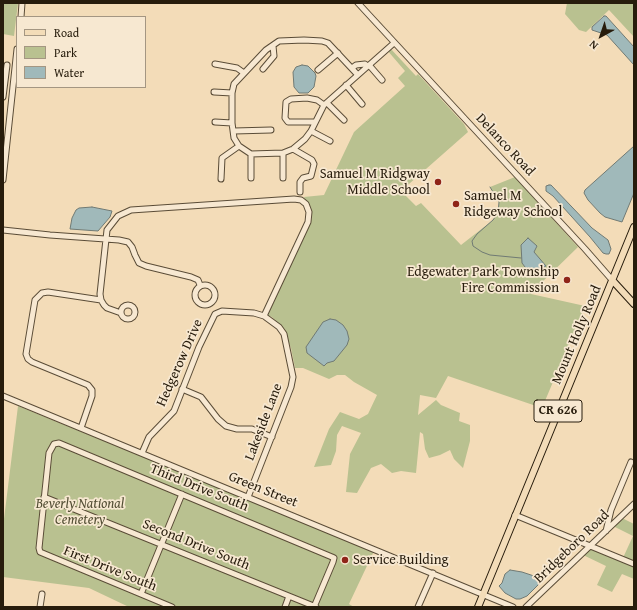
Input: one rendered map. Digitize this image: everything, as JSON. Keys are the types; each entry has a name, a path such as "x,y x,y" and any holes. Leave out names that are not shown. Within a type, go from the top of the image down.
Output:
{"main road":[{"name":"Mount Holly Road","path":"478,607 634,227"},
{"name":"Delanco Road","path":"613,281 634,304"}],"street":[{"path":"21,16 22,3"},
{"name":"Delanco Road","path":"358,3 613,281"},
{"path":"357,74 328,43 322,41 279,41 266,50 234,84 232,93 232,123 234,138 239,146 251,154 282,153 293,149 305,139 325,104 357,74 394,43"},
{"path":"263,69 274,56 273,46"},
{"path":"318,70 338,52"},
{"path":"3,180 4,158 16,58"},
{"path":"215,64 237,68 244,73"},
{"path":"352,68 356,65 365,64 382,80"},
{"path":"3,97 5,65 15,66"},
{"path":"346,85 362,104"},
{"path":"214,92 232,93"},
{"path":"315,122 288,122 285,118 286,102 291,99 307,98 317,100 325,104 344,120"},
{"path":"215,122 232,123"},
{"path":"234,131 271,130"},
{"path":"311,130 330,141"},
{"path":"221,179 222,158 239,146"},
{"path":"293,149 312,160 314,164 311,176 302,178 300,182 300,192"},
{"path":"282,153 283,178"},
{"path":"251,154 251,178"},
{"path":"121,313 107,308 101,300 100,294 107,230 118,216 131,210 152,208 294,199 301,200 306,204 309,212 308,222 264,316"},
{"path":"3,231 52,237 63,236 128,242 140,263 191,277 198,280 200,285"},
{"path":"206,284 214,289 215,296 211,304 204,305 196,300 196,290 200,285 206,284"},
{"path":"81,428 92,397 92,390 88,385 32,362 28,359 26,354 35,300 42,293 48,292 101,300"},
{"path":"211,304 217,312"},
{"name":"Hedgerow Drive","path":"142,453 149,437 174,411 199,347 217,312 254,312 264,316"},
{"name":"Lakeside Lane","path":"248,497 291,387 293,376 284,334 279,326 264,316"},
{"path":"182,389 201,397 226,426 237,429 252,429 272,437"},
{"name":"Green Street","path":"3,396 513,607"},
{"name":"Third Drive South","path":"44,497 49,453 54,444 59,444 316,549 334,558 315,607"},
{"path":"606,530 611,510 632,462"},
{"path":"141,594 182,494"},
{"name":"Second Drive South","path":"44,497 315,607"},
{"name":"First Drive South","path":"44,497 39,548 40,552 172,607"},
{"name":"Bridgeboro Road","path":"526,607 634,504"},
{"path":"515,515 634,564"},
{"path":"418,607 432,573"},
{"path":"40,607 42,594"},
{"path":"285,607 290,596"}],"green space":[{"path":"3,3 18,3 14,36 3,34"},
{"path":"567,3 634,3 634,37 609,10 586,32 579,30 565,14"},
{"path":"390,48 416,76 418,74 464,124 468,132 401,191 416,206 421,203 461,245 493,220 498,213 499,202 490,187 515,177 578,247 531,294 585,306 542,408 448,376 436,398 420,395 418,415 436,400 441,405 460,413 459,421 470,425 470,441 463,468 454,459 450,450 429,458 425,449 423,434 420,432 416,473 401,471 392,473 381,464 371,468 357,493 346,492 350,454 361,433 342,426 337,435 336,451 331,465 314,467 329,429 340,412 359,419 368,414 377,395 345,375 337,375 329,379 303,368 295,368 291,348 284,331 272,317 266,315 312,218 304,197 324,195 354,132 405,86 398,78 405,71 387,50"},
{"name":"Beverly National Cemetery","path":"18,406 374,551 349,604 354,607 129,607 89,588 3,577 3,527"},
{"path":"620,517 634,524 634,579 622,574 612,592 597,585 606,566 581,554 588,546 622,560 633,536 611,525"}],"water":[{"path":"604,16 606,16 634,47 634,65 607,35 592,30 592,27"},
{"path":"302,65 308,66 316,76 314,87 308,93 299,93 294,87 293,72 296,67"},
{"path":"634,146 634,193 622,222 605,217 588,200 584,193 585,190"},
{"path":"551,185 592,228 608,240 611,249 609,254 603,253 553,196 546,191 546,186"},
{"path":"92,207 112,211 110,217 98,231 70,229 72,218 76,210 79,208"},
{"path":"528,238 537,246 534,252 546,266 535,272 528,271 522,263 521,245"},
{"path":"330,319 336,320 343,325 347,331 349,339 347,345 334,361 327,363 324,366 307,353 306,347 323,322"},
{"path":"510,570 537,577 540,580 540,583 527,596 516,599 505,593 499,586 502,583 505,574"}],"waterway":[{"path":"490,187 499,202 498,213 493,220 477,234 472,241 473,246 490,255 521,258"}],"place":[{"name":"Samuel M Ridgway Middle School","path":"438,182"},
{"name":"Samuel M Ridgeway School","path":"456,204"},
{"name":"Edgewater Park Township Fire Commission","path":"567,280"},
{"name":"Service Building","path":"345,560"}]}
